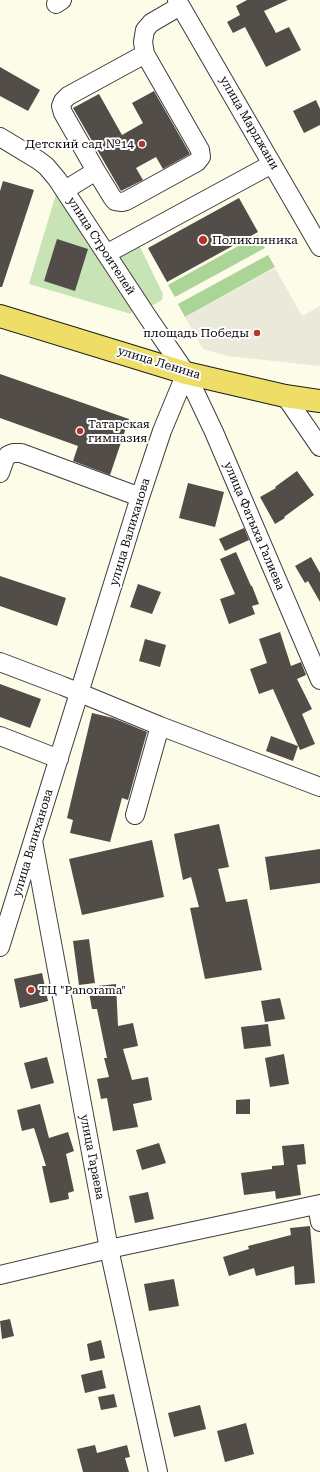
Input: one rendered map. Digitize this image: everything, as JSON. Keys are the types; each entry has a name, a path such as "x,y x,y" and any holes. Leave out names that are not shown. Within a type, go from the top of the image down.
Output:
{"main road":[{"name":"улица Ленина","path":"0,316 186,373 285,396 320,401"}],"street":[{"path":"145,54 68,96 63,101 61,106 63,113 96,171 116,201 126,201 197,162 201,157 200,150 145,54 143,42 145,30 151,23 178,3"},
{"name":"улица Марджани","path":"178,3 320,247"},
{"name":"улица Строителей","path":"0,137 26,151 46,166 58,179 106,254 186,373"},
{"path":"106,254 272,164"},
{"path":"65,190 96,171"},
{"name":"улица Валиханова","path":"0,948 140,497 162,431 186,373"},
{"name":"улица Фатыха Галиева","path":"186,373 214,432 320,680"},
{"path":"285,396 320,447"},
{"path":"0,473 8,455 13,453 21,453 140,497"},
{"path":"0,662 160,726 320,787"},
{"path":"135,815 160,726"},
{"path":"0,736 59,759"},
{"name":"улица Гараева","path":"33,841 109,1249 158,1472"},
{"path":"0,1275 109,1249 319,1204 320,1222"}],"green space":[{"path":"56,194 132,311 131,314 29,284"},
{"path":"258,235 265,248 175,297 168,285"},
{"path":"139,245 163,294 162,300 153,305 150,305 119,260 120,257"},
{"path":"268,255 275,267 185,317 178,304"}],"shaded area":[{"name":"площадь Победы","path":"275,268 302,316 320,306 320,366 228,356 203,349 185,317"}],"building":[{"path":"247,0 288,0 264,11 276,33 289,27 301,50 266,67 245,27 233,33 227,22 240,15 236,6"},
{"path":"0,67 40,90 28,111 0,96"},
{"path":"154,91 190,154 163,169 156,157 136,168 143,180 121,191 73,108 99,94 122,135 143,123 132,103"},
{"path":"316,100 320,109 320,125 304,133 293,111"},
{"path":"3,181 34,190 2,287 0,287 0,191"},
{"name":"Поликлиника","path":"239,198 258,232 167,282 148,248"},
{"path":"57,239 88,249 75,291 44,281"},
{"name":"Татарская гимназия","path":"0,374 129,419 110,475 73,461 78,446 0,418"},
{"path":"297,471 314,495 275,524 260,497 276,488 275,487"},
{"path":"188,483 224,492 215,527 179,518"},
{"path":"244,528 249,540 225,551 219,539"},
{"path":"236,552 259,604 252,606 255,614 229,624 220,599 235,594 220,559"},
{"path":"311,557 320,573 320,602 308,581 305,583 295,566"},
{"path":"0,576 66,598 57,626 0,606"},
{"path":"138,584 161,592 152,614 130,607"},
{"path":"280,632 291,666 301,662 306,675 297,679 312,709 302,714 315,744 300,750 273,689 259,694 250,669 267,663 259,639"},
{"path":"145,639 166,645 160,667 139,661"},
{"path":"0,684 41,699 30,728 0,717"},
{"path":"92,713 113,718 147,732 128,800 122,798 110,842 70,833 73,820 67,818"},
{"path":"271,736 298,746 293,761 266,751"},
{"path":"219,824 229,867 218,869 226,902 247,899 262,970 205,979 190,908 199,907 191,877 183,880 174,834"},
{"path":"152,840 164,897 82,915 69,859"},
{"path":"320,849 320,883 270,890 265,857"},
{"path":"89,939 95,983 79,985 73,941"},
{"name":"ТЦ \"Panorama\"","path":"42,973 48,1001 20,1008 14,979"},
{"path":"116,984 118,1026 133,1023 138,1046 123,1049 132,1080 148,1077 152,1100 133,1104 138,1127 113,1131 107,1098 101,1099 97,1079 109,1077 104,1058 107,1058 97,1009 92,1009 88,987"},
{"path":"280,998 285,1019 265,1022 261,1001"},
{"path":"268,1024 271,1046 244,1049 241,1027"},
{"path":"284,1054 289,1084 270,1087 265,1058"},
{"path":"47,1057 54,1083 31,1089 24,1063"},
{"path":"250,1099 250,1114 236,1114 236,1100"},
{"path":"40,1104 49,1138 68,1132 74,1151 66,1154 74,1191 68,1193 69,1199 50,1203 42,1166 46,1166 34,1128 22,1131 17,1110"},
{"path":"159,1143 166,1163 142,1170 136,1150"},
{"path":"304,1144 306,1164 297,1165 301,1195 276,1199 275,1191 244,1195 241,1173 272,1169 272,1166 284,1165 282,1146"},
{"path":"148,1192 154,1219 135,1223 129,1196"},
{"path":"310,1226 315,1283 295,1285 294,1266 256,1276 254,1268 229,1276 223,1257 249,1249 248,1246 291,1235 290,1228"},
{"path":"174,1279 179,1306 149,1311 144,1284"},
{"path":"10,1319 14,1336 2,1339 0,1321"},
{"path":"101,1340 105,1358 90,1361 87,1344"},
{"path":"102,1370 106,1388 85,1393 81,1375"},
{"path":"114,1394 117,1407 101,1410 98,1397"},
{"path":"200,1405 206,1429 174,1437 168,1413"},
{"path":"246,1423 254,1454 225,1462 217,1431"},
{"path":"95,1445 97,1453 127,1445 130,1457 125,1458 129,1472 83,1472 77,1449"}],"place":[{"name":"Детский сад №14","path":"142,144"},
{"name":"Поликлиника","path":"203,240"},
{"name":"площадь Победы","path":"257,333"},
{"name":"Татарская гимназия","path":"80,431"},
{"name":"ТЦ \"Panorama\"","path":"31,990"}]}
